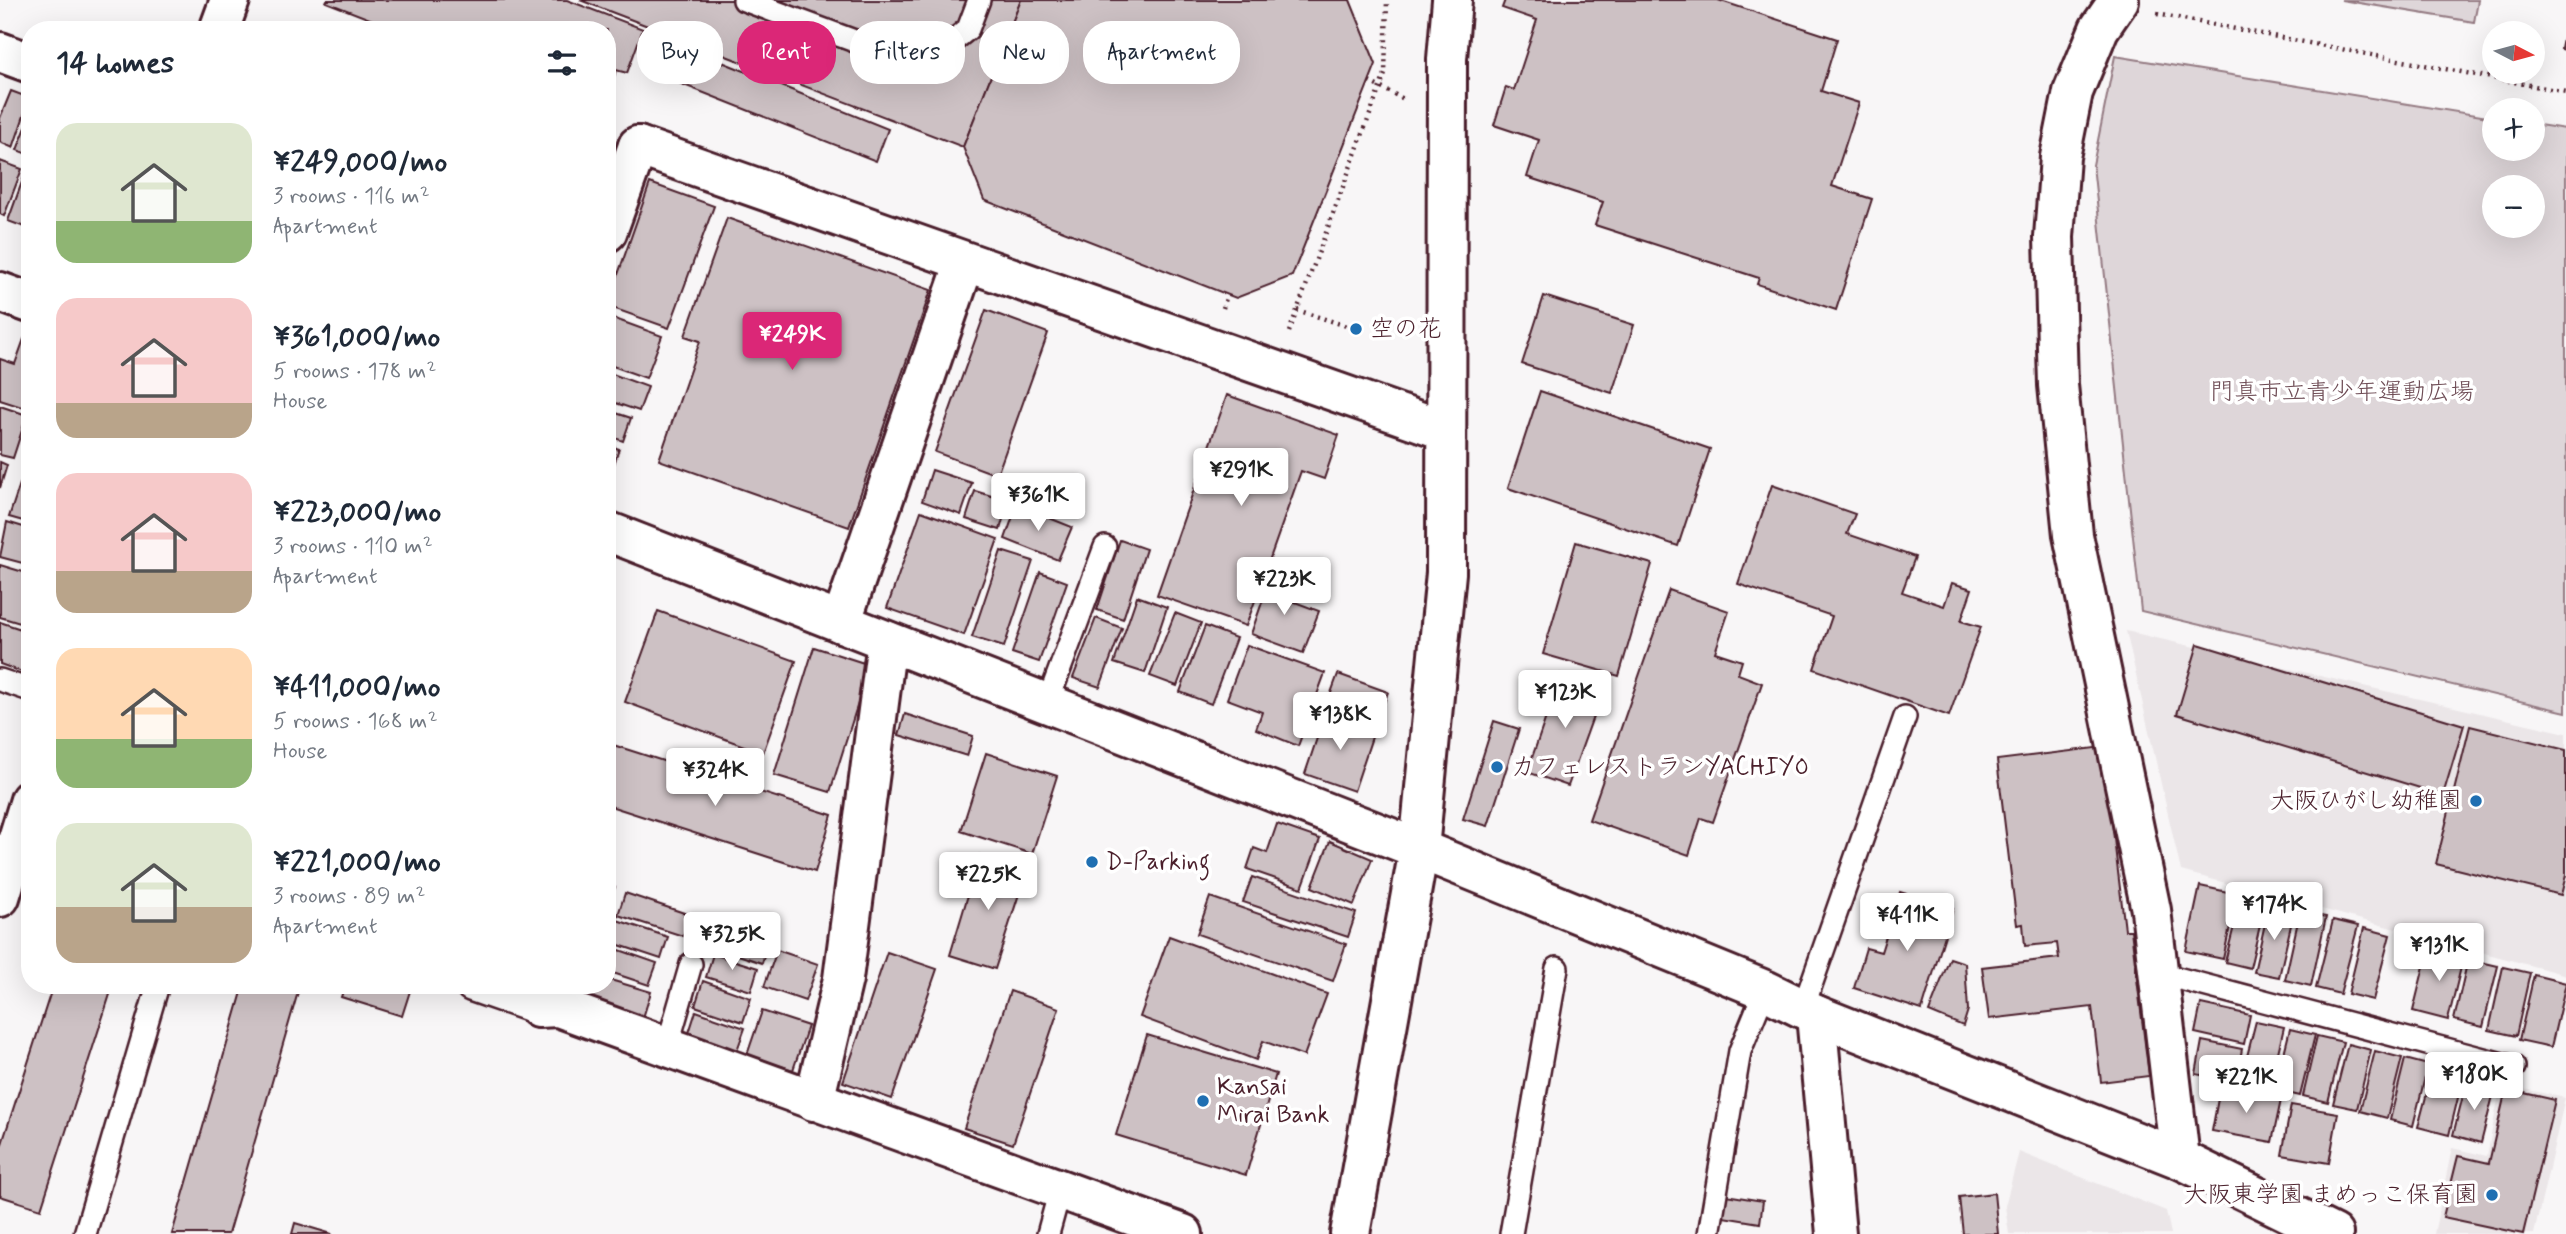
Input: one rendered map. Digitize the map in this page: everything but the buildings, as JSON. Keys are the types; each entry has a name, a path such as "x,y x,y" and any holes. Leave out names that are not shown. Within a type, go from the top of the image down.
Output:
{"street":[{"path":"222,21 230,0"},
{"path":"1350,1234 1419,849 1446,573 1444,430 1447,59 1452,0"},
{"path":"2117,3 2099,29 2073,92 2060,157 2054,237 2058,385 2073,535 2151,909 2180,1159"},
{"path":"0,51 21,59"},
{"path":"616,207 638,146 1444,430"},
{"path":"841,623 965,262"},
{"path":"0,292 21,300"},
{"path":"616,535 1419,849 1765,990 1810,1012 2180,1159 2333,1234"},
{"path":"814,1101 843,979 887,641"},
{"path":"0,897 20,824"},
{"path":"497,994 538,1008 558,1007 1183,1234"},
{"path":"1810,1012 1836,1234"}],"lane":[{"path":"744,0 922,66 968,29 979,0"},
{"path":"1047,704 1105,547"},
{"path":"0,680 21,687"},
{"path":"1810,1012 1905,717"},
{"path":"667,1047 691,964"},
{"path":"1511,1234 1557,968"},
{"path":"2158,973 2514,1067"},
{"path":"1709,1234 1740,1051 1765,990"},
{"path":"85,1234 155,994"},
{"path":"1048,1234 1060,1190"}],"path":[{"path":"1303,294 1385,74 1387,0"},
{"path":"2117,3 2566,92"},
{"path":"1368,82 1413,103"},
{"path":"1297,310 1356,330"}],"shaded area":[{"path":"2126,631 2566,733 2566,975 2181,871"},
{"name":"大阪東学園 まめっこ保育園","path":"2501,1084 2565,1098 2534,1234 2434,1234 2452,1148 2487,1156"},
{"path":"2019,1152 2166,1211 2171,1234 2009,1234 2005,1206"}],"green space":[{"path":"2341,0 2478,0 2474,22"},
{"name":"門真市立青少年運動広場","path":"2115,56 2482,116 2482,161 2545,161 2545,126 2566,129 2566,712 2141,611 2093,165"}],"place":[{"name":"空の花","path":"1356,329"},
{"name":"カフェレストランYACHIYO","path":"1497,767"},
{"name":"大阪ひがし幼稚園","path":"2476,801"},
{"name":"D-Parking","path":"1092,862"},
{"name":"Kansai Mirai Bank","path":"1203,1101"},
{"name":"大阪東学園 まめっこ保育園","path":"2492,1195"}]}
